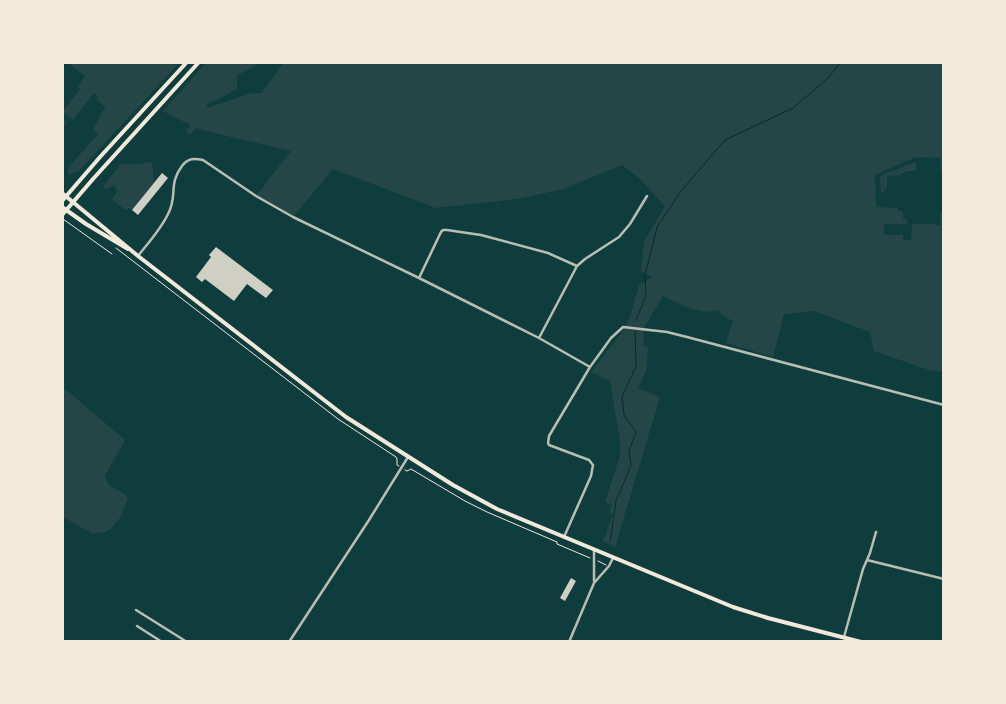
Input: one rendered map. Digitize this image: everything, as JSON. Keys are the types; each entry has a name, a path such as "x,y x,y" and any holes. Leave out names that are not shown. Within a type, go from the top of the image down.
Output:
{"main road":[{"path":"62,201 186,62"},
{"path":"62,215 199,62"},
{"path":"62,193 138,256 320,397 408,457 471,496 564,538 733,607 861,642"},
{"path":"62,207 138,256"}],"street":[{"path":"138,256 163,224 169,213 172,206 176,174 187,160 203,160 256,196 293,217 539,338 590,367"},
{"path":"539,338 577,266 619,237 630,224 647,196"},
{"path":"419,278 443,230 481,235 548,253 577,266"},
{"path":"564,538 591,476 593,465 589,460 550,445 548,443 549,436 590,367 611,338 623,327 688,336 944,405"},
{"path":"289,642 408,457"},
{"path":"844,637 863,569 876,532"},
{"path":"569,642 594,582 594,550"},
{"path":"594,582 609,566 613,558"},
{"path":"867,560 944,579"},
{"path":"136,610 187,642"},
{"path":"138,626 162,642"}],"path":[{"path":"62,219 112,254"},
{"path":"116,248 338,420 396,457 397,465 408,471 411,469 487,512 609,566"}],"shaded area":[{"path":"68,63 179,63 79,171 68,175 68,168 98,134 93,129 106,106 97,100 98,96 94,93 73,120 65,114 63,119 63,111 80,89 78,87 85,76"},
{"path":"206,63 258,63 237,76 237,89 207,104 207,108 252,93 262,93 283,63 943,63 943,172 941,172 940,158 916,157 875,176 876,207 898,208 898,210 903,212 903,219 907,219 907,224 884,224 884,235 903,235 903,240 911,240 912,224 940,225 940,214 943,214 943,372 929,370 874,351 870,332 814,311 784,314 773,357 726,343 733,321 725,317 718,310 697,310 683,306 663,296 644,328 643,345 648,348 646,371 638,388 660,397 615,547 603,541 613,514 609,512 612,505 605,502 620,456 620,441 610,381 591,372 623,331 631,314 639,285 653,277 641,272 644,242 665,206 641,180 622,165 564,189 517,199 436,208 333,169 293,217 256,196 291,151 195,128 191,134 186,132 190,125 163,111"},
{"path":"63,119 68,122 63,127"},
{"path":"152,162 154,182 132,210 129,208 125,210 112,199 117,192 114,185 106,189 103,186 121,164"},
{"path":"916,162 916,171 907,171 900,175 887,176 887,188 884,192 881,192 880,177 882,175"},
{"path":"63,387 125,440 105,476 109,485 126,495 128,499 122,515 112,528 105,532 93,534 63,517"}],"building":[{"path":"162,173 168,178 138,215 132,210"},
{"path":"216,247 273,290 266,298 247,284 234,301 205,279 202,282 196,277"},
{"path":"571,578 576,581 565,601 560,598"}],"waterway":[{"path":"636,320 646,296 645,275 657,227 681,191 725,140 793,108 827,79 841,62"},
{"path":"610,542 616,501 631,465 629,451 636,432 624,415 622,396 636,367 635,331"}]}
